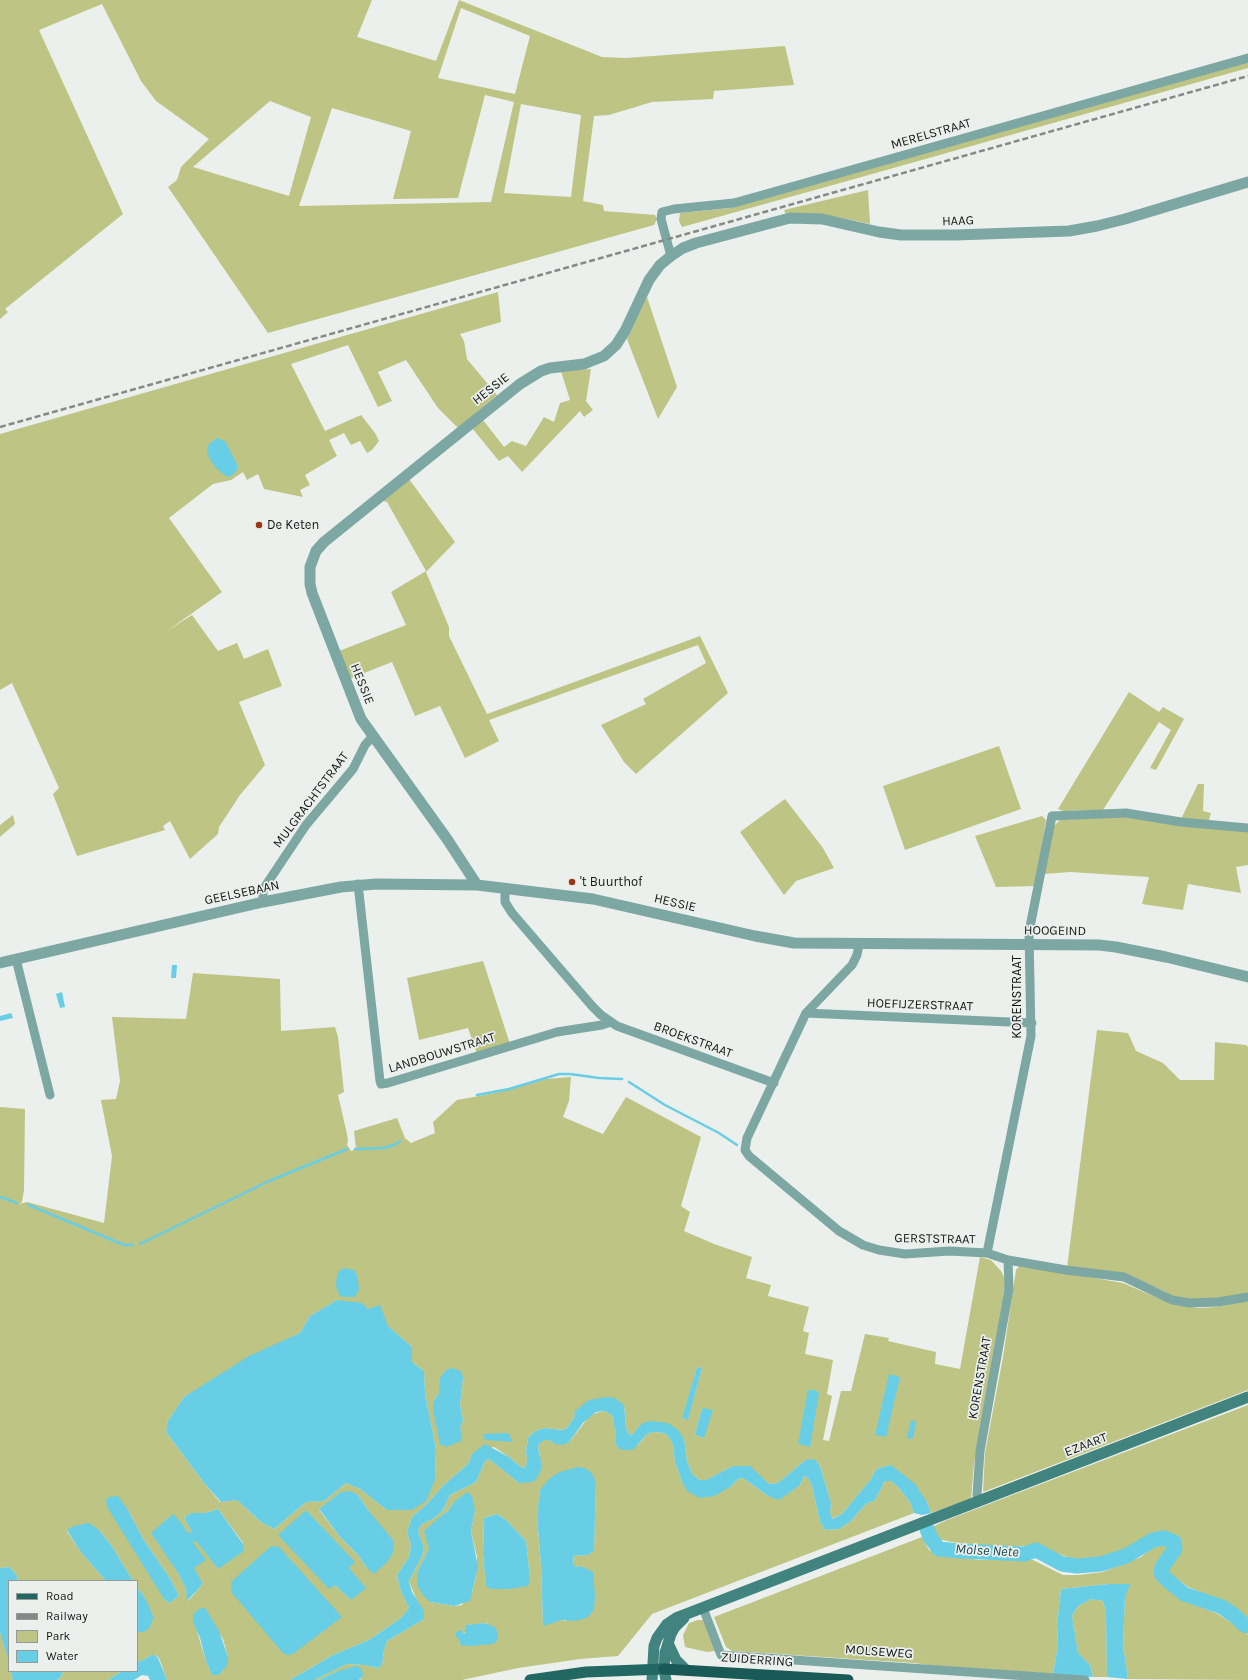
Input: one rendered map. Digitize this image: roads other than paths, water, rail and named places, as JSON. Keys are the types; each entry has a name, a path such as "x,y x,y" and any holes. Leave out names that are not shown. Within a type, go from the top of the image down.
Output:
{"highway":[{"name":"ZUIDERRING","path":"665,1675 686,1670 848,1680"}],"main road":[{"name":"EZAART","path":"703,1608 1248,1397"},
{"path":"652,1675 654,1646 667,1624 676,1618 703,1608"},
{"path":"530,1680 586,1672 665,1675 665,1653 668,1643 675,1627 689,1613"},
{"path":"668,1643 676,1660 686,1670"}],"street":[{"name":"MERELSTRAAT","path":"671,256 661,219 662,212 674,209 734,203 1248,58"},
{"name":"HAAG","path":"671,256 696,242 790,218 822,219 879,232 901,235 956,236 1069,230 1097,226 1125,219 1248,182"},
{"name":"HESSIE","path":"671,256 660,265 649,280 625,331 616,345 604,356 584,364 550,368 541,371 520,384 330,537 316,551 310,567 310,584 312,593 361,719 447,839 477,885 593,898 779,941 859,944"},
{"name":"MULGRACHTSTRAAT","path":"263,902 263,890 266,885 306,825 353,769 366,745 373,736"},
{"name":"KORENSTRAAT","path":"987,1253 1029,1052 1032,1023 1029,932 1052,816 1126,814 1181,822 1248,828"},
{"name":"GEELSEBAAN","path":"0,963 263,902 358,884 477,885"},
{"name":"LANDBOUWSTRAAT","path":"358,884 381,1084 557,1032 602,1025 611,1022"},
{"name":"BROEKSTRAAT","path":"505,889 505,902 512,913 592,1006 611,1022 617,1026 774,1083"},
{"name":"HOOGEIND","path":"859,944 1071,944 1116,947 1248,977"},
{"path":"774,1083 806,1013 852,965 857,955 859,944"},
{"path":"16,959 50,1095"},
{"name":"HOEFIJZERSTRAAT","path":"806,1013 1032,1023"},
{"name":"GERSTSTRAAT","path":"774,1083 747,1138 745,1150 749,1156 839,1231 863,1245 896,1253 949,1251 987,1253 1008,1260 1124,1278 1172,1300 1190,1303 1218,1302 1248,1297"},
{"name":"KORENSTRAAT","path":"978,1501 977,1495 980,1451 1009,1289 1008,1260"},
{"name":"MOLSEWEG","path":"703,1608 721,1655 1085,1680"}],"water":[{"path":"217,438 225,441 237,464 237,470 233,475 227,477 216,468 209,458 207,449 209,444"},
{"path":"172,965 177,965 176,978 171,978"},
{"path":"62,992 65,1007 60,1008 56,994"},
{"path":"11,1013 13,1018 0,1021 0,1016"},
{"path":"344,1268 354,1270 357,1275 359,1289 355,1297 340,1296 338,1292 336,1286 337,1275 339,1271"},
{"path":"337,1300 362,1303 368,1309 380,1305 388,1326 412,1347 412,1362 424,1371 425,1393 436,1449 435,1480 426,1501 412,1510 387,1510 360,1489 346,1483 324,1501 306,1502 274,1529 261,1522 237,1500 221,1502 204,1483 166,1432 168,1421 184,1397 249,1356 300,1333 310,1316"},
{"path":"697,1367 702,1368 688,1420 682,1418"},
{"path":"451,1368 461,1371 463,1377 460,1405 463,1420 460,1428 462,1433 461,1441 446,1447 440,1444 433,1410 433,1402 439,1393 440,1378 446,1370"},
{"path":"889,1374 900,1377 886,1437 875,1435"},
{"path":"808,1390 815,1390 819,1393 810,1447 798,1443"},
{"path":"606,1397 615,1398 624,1405 626,1427 631,1436 641,1424 649,1421 668,1423 678,1430 684,1439 687,1462 693,1475 700,1480 706,1480 733,1466 750,1466 769,1484 778,1483 803,1462 808,1459 816,1460 820,1466 831,1503 830,1513 832,1519 842,1514 871,1479 875,1471 879,1468 891,1465 915,1484 927,1502 931,1513 922,1515 914,1513 910,1502 891,1481 885,1481 875,1500 866,1504 851,1521 839,1529 825,1530 820,1522 812,1486 808,1478 804,1476 800,1485 779,1500 768,1496 743,1478 738,1479 730,1487 714,1496 700,1498 687,1491 682,1482 675,1462 673,1445 669,1437 664,1433 654,1432 647,1434 633,1450 621,1450 616,1445 616,1434 612,1415 604,1411 596,1412 583,1423 569,1442 563,1445 545,1440 540,1443 538,1447 542,1466 539,1475 533,1482 519,1483 489,1459 485,1461 476,1482 450,1495 443,1510 433,1519 422,1524 418,1530 424,1547 422,1556 409,1581 412,1592 424,1611 424,1619 387,1641 382,1665 378,1668 347,1664 314,1680 290,1680 333,1655 369,1640 401,1618 409,1608 400,1589 397,1575 409,1557 411,1545 407,1532 412,1517 425,1506 445,1484 468,1464 472,1454 485,1444 509,1457 522,1468 526,1467 528,1438 535,1431 545,1428 562,1430 567,1428 575,1416 574,1412 589,1400"},
{"path":"702,1408 713,1410 704,1438 695,1435"},
{"path":"913,1420 916,1422 913,1438 908,1439 907,1437 911,1421"},
{"path":"508,1433 513,1442 485,1440 483,1434"},
{"path":"578,1467 587,1469 593,1475 596,1483 594,1551 588,1555 573,1556 574,1566 583,1567 593,1572 595,1595 594,1610 587,1618 574,1621 562,1620 543,1626 541,1565 537,1517 540,1490 550,1478 560,1472"},
{"path":"350,1491 358,1495 368,1510 393,1540 394,1547 392,1555 374,1574 340,1537 319,1509 341,1492"},
{"path":"467,1492 472,1496 475,1511 471,1531 478,1567 470,1601 454,1606 430,1602 423,1595 417,1585 417,1573 429,1548 424,1531 448,1511 454,1502"},
{"path":"118,1496 128,1510 142,1537 171,1580 179,1596 169,1603 164,1599 107,1507 106,1500 109,1497"},
{"path":"218,1509 243,1544 244,1551 218,1569 197,1542 192,1541 206,1560 194,1568 203,1584 187,1601 186,1589 178,1573 151,1533 173,1514 188,1533 192,1532 184,1518 191,1513 205,1513"},
{"path":"306,1510 355,1562 349,1568 366,1588 351,1600 335,1585 329,1589 278,1535"},
{"path":"497,1514 506,1520 526,1541 530,1578 528,1586 510,1589 491,1589 486,1586 483,1554 484,1518"},
{"path":"89,1523 99,1530 111,1545 132,1580 105,1580 80,1551 67,1530 74,1526"},
{"path":"270,1547 279,1547 342,1617 293,1654 287,1655 282,1652 232,1593 231,1587 231,1582"},
{"path":"9,1567 15,1573 18,1580 8,1580 8,1659 0,1632 0,1568"},
{"path":"1109,1584 1130,1584 1125,1597 1123,1646 1128,1679 1107,1677 1106,1613 1103,1601 1091,1599 1078,1606 1072,1616 1078,1653 1090,1665 1093,1677 1053,1675 1058,1645 1057,1625 1061,1589"},
{"path":"138,1588 145,1598 154,1618 148,1630 138,1632"},
{"path":"201,1608 205,1608 219,1631 228,1657 228,1664 219,1675 212,1675 193,1622 193,1614"},
{"path":"484,1623 495,1627 498,1633 498,1640 493,1644 469,1646 460,1645 456,1632 461,1630 465,1633 466,1625"},
{"path":"152,1655 155,1655 158,1658 167,1680 150,1680 148,1676 142,1675 134,1680 108,1680 120,1672 138,1672 139,1662"},
{"path":"356,1666 362,1669 363,1676 359,1680 319,1680 338,1671"},
{"path":"11,1672 63,1672 61,1677 57,1680 13,1680"}],"waterway":[{"path":"477,1095 509,1089 559,1074 622,1079"},
{"path":"629,1082 665,1105 719,1133 737,1145"},
{"path":"355,1149 384,1148 394,1145 400,1141"},
{"path":"140,1244 269,1181 347,1149"},
{"path":"0,1197 17,1203"},
{"path":"29,1205 124,1245 133,1245"},
{"name":"Molse Nete","path":"927,1529 930,1537 939,1549 1025,1554 1036,1550 1062,1564 1077,1566 1101,1564 1126,1556 1153,1540 1164,1538 1174,1542 1175,1549 1162,1567 1161,1573 1166,1579 1184,1594 1222,1607 1243,1624 1248,1626"}],"railway":[{"path":"0,427 1248,76"}],"place":[{"name":"De Keten","path":"259,525"},
{"name":"'t Buurthof","path":"572,882"}]}
